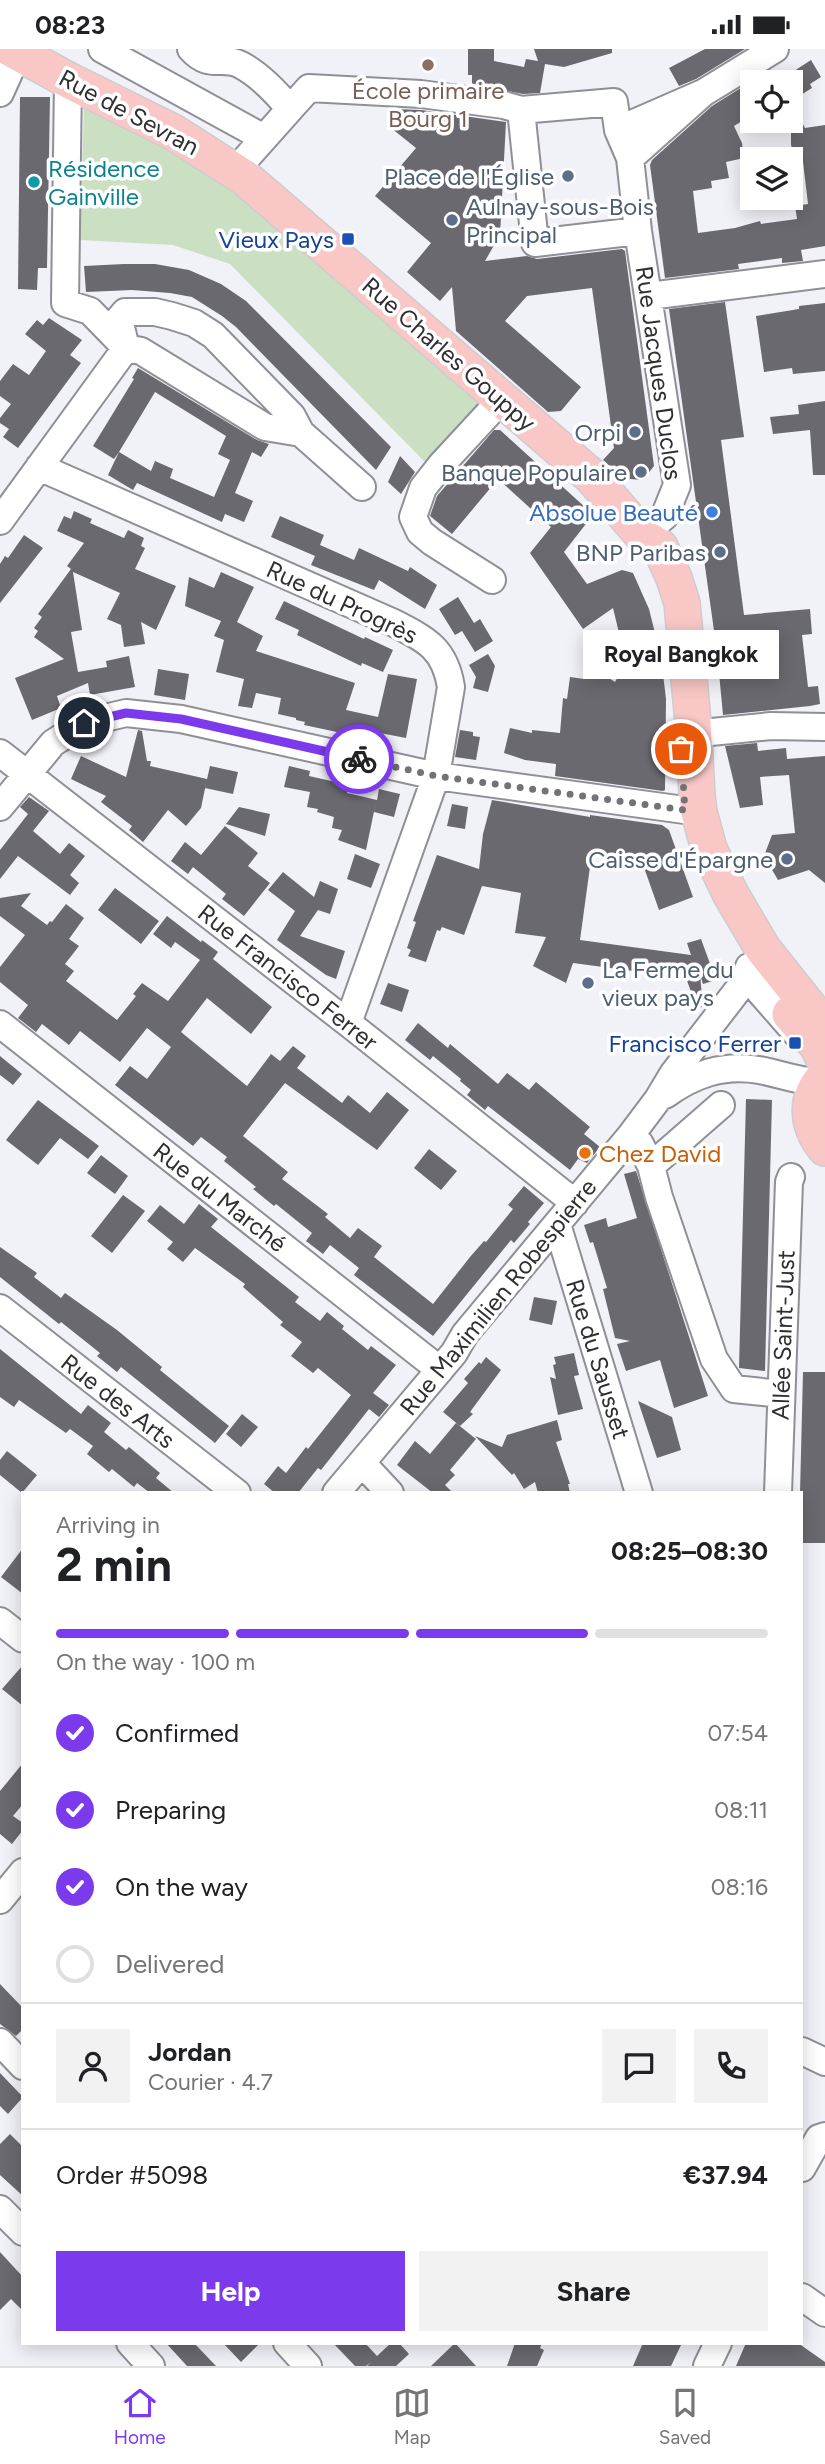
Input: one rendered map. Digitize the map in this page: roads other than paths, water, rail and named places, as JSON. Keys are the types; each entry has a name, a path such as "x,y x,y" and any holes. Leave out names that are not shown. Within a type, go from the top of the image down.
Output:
{"main road":[{"name":"Rue de Sevran","path":"14,51 173,132 240,175"},
{"name":"Rue Charles Gouppy","path":"240,175 591,476 643,536"},
{"path":"643,536 646,561 673,635 688,734 691,841 712,903 749,967 811,1036 821,1079 811,1124 816,1138 825,1148"},
{"path":"692,811 744,919 763,949 825,1027"}],"street":[{"path":"102,49 264,138"},
{"path":"191,49 207,62 239,64 272,88 290,109"},
{"path":"618,130 703,93 775,49"},
{"path":"0,93 14,51"},
{"path":"68,80 65,303 90,311 126,348 141,351 265,427 302,433"},
{"path":"240,175 264,138 309,88 421,95 504,105 521,110 614,102 618,130 630,157 703,93"},
{"path":"521,110 535,243 638,231"},
{"name":"Rue Jacques Duclos","path":"630,157 638,231 677,485 664,517 643,536"},
{"path":"649,296 825,274"},
{"path":"0,520 126,348 119,319 125,312 155,312 194,323 214,335 292,416 302,433 362,488"},
{"path":"492,580 432,542 420,532 413,517 424,488 501,400"},
{"name":"Rue du Progrès","path":"39,467 394,623 430,643 446,664 451,687 436,776 348,1023"},
{"path":"0,807 26,772 53,743 84,723 126,713 181,719 436,776 692,811"},
{"path":"688,734 771,726 825,727"},
{"name":"Rue Francisco Ferrer","path":"0,753 575,1203"},
{"name":"Rue Maximilien Robespierre","path":"338,1491 454,1353 465,1333 631,1135 673,1074 744,982 749,967"},
{"name":"Rue du Marché","path":"0,1024 440,1370"},
{"name":"Rue Maximilien Robespierre","path":"658,1099 682,1082 710,1071 743,1069 768,1072 791,1089 821,1079"},
{"path":"651,1166 721,1105"},
{"path":"631,1135 640,1144 651,1166 714,1359 734,1389 781,1394"},
{"name":"Allée Saint-Just","path":"778,1491 789,1182 792,1177"},
{"name":"Rue du Sausset","path":"557,1224 638,1491"},
{"name":"Rue des Arts","path":"0,1308 234,1491"},
{"path":"362,1463 388,1491"},
{"path":"0,1621 21,1637"},
{"path":"0,1900 21,1875"},
{"path":"0,2042 21,2064"},
{"path":"803,2051 825,2062"},
{"path":"0,2209 21,2230"},
{"path":"803,2298 825,2313"},
{"path":"132,2345 151,2366"},
{"path":"289,2345 309,2366"},
{"path":"707,2366 717,2345"}],"place":[{"name":"École primaire Bourg 1","path":"428,65"},
{"name":"Place de l'Église","path":"568,176"},
{"name":"Résidence Gainville","path":"34,182"},
{"name":"Aulnay-sous-Bois Principal","path":"452,220"},
{"name":"Vieux Pays","path":"348,239"},
{"name":"Orpi","path":"635,432"},
{"name":"Banque Populaire","path":"641,472"},
{"name":"Absolue Beauté","path":"712,512"},
{"name":"BNP Paribas","path":"720,552"},
{"name":"Royal Bangkok","path":"681,749"},
{"name":"Caisse d'Épargne","path":"787,859"},
{"name":"La Ferme du vieux pays","path":"588,983"},
{"name":"Francisco Ferrer","path":"795,1043"},
{"name":"Chez David","path":"585,1153"}]}
